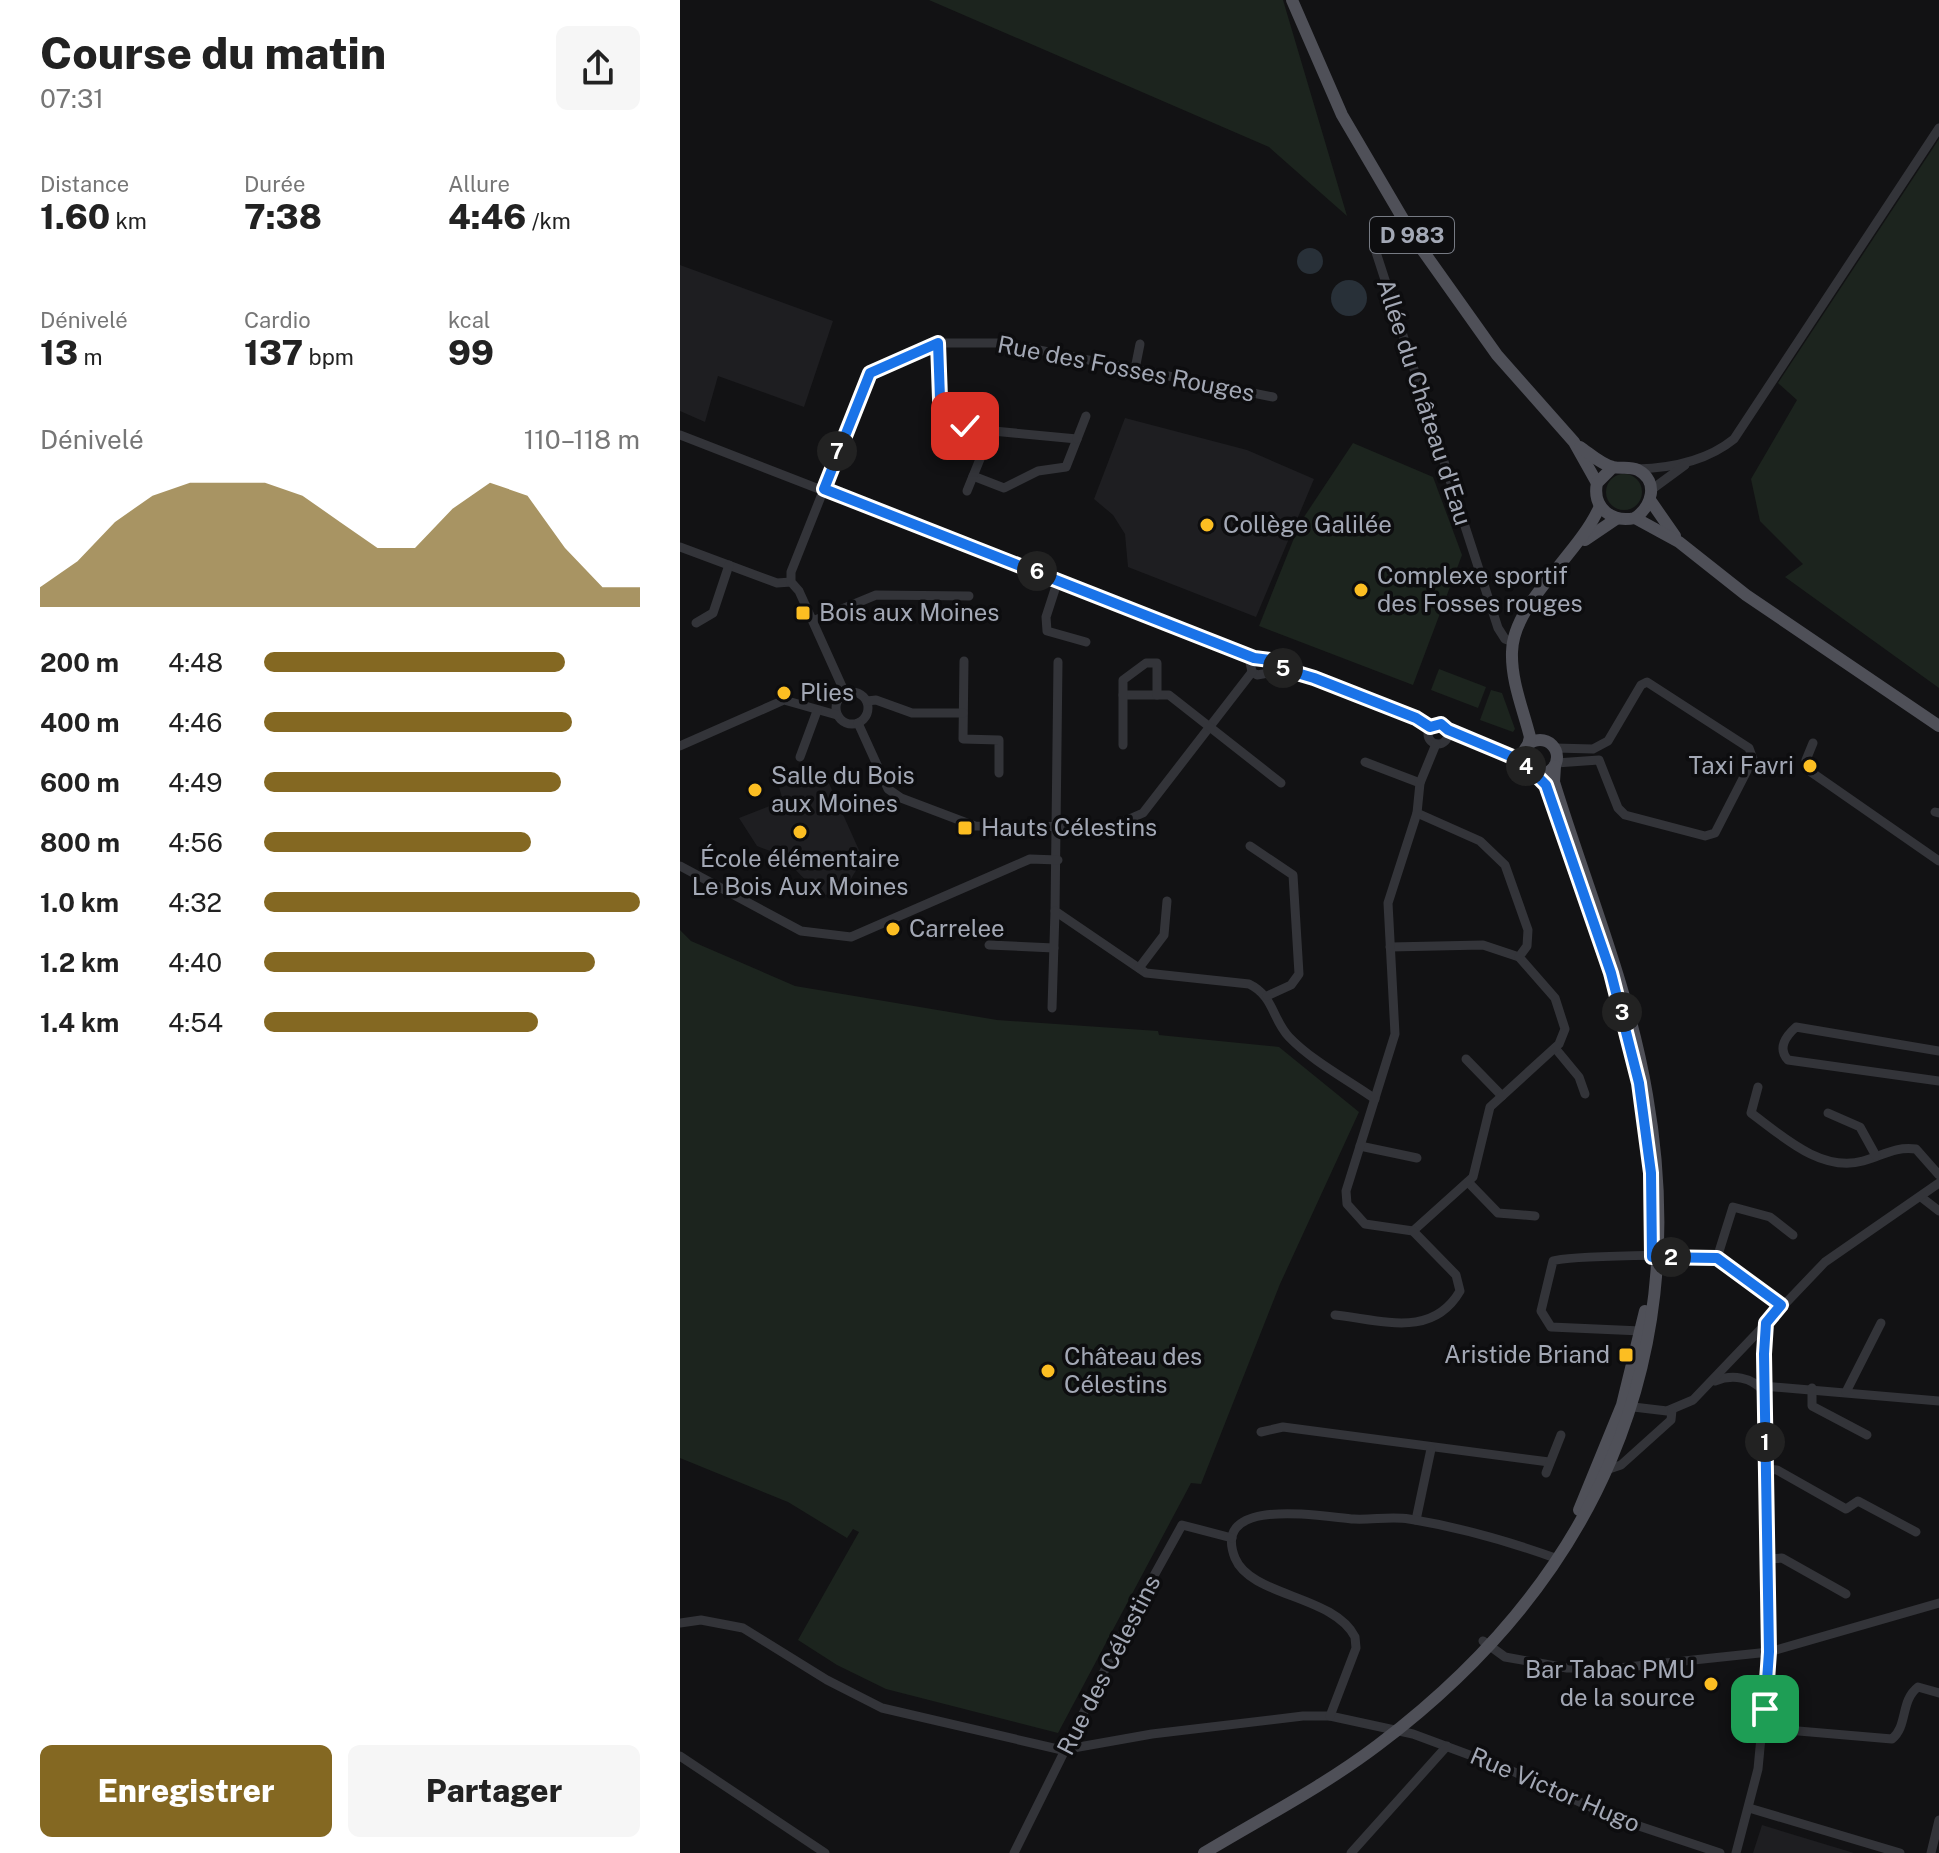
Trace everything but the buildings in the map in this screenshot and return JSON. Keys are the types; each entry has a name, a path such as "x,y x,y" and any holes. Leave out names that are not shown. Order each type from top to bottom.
{"main road":[{"name":"D 983","path":"1292,0 1342,115 1416,241 1497,355 1574,442 1597,483"},
{"name":"D 983","path":"1574,442 1613,467"},
{"path":"1204,1853 1333,1776 1393,1730 1485,1643 1555,1558 1615,1467 1655,1257 1649,1147 1628,1033 1559,820 1544,781 1530,768 1527,748 1530,737 1513,669 1513,642 1525,610 1580,544 1600,506 1597,483 1613,467 1637,469 1649,481 1651,495 1679,542"},
{"path":"1635,518 1651,495"},
{"path":"1600,506 1616,519"},
{"path":"1580,544 1616,519 1635,518 1679,542 1746,595 1939,726"},
{"path":"1513,669 1537,731 1550,745 1555,764 1554,781 1622,991 1644,1079 1656,1163 1655,1257 1646,1356 1627,1406 1555,1558"},
{"path":"1527,748 1550,745"},
{"path":"1530,768 1546,773 1555,764"},
{"path":"1195,1853 1393,1730"}],"street":[{"path":"1637,469 1691,461 1710,455 1734,439 1939,128"},
{"name":"Allée du Château d'Eau","path":"1374,246 1498,628 1505,639 1513,642"},
{"path":"938,343 940,443"},
{"name":"Rue des Fosses Rouges","path":"791,582 791,572 870,373 938,343 1004,343 1273,397"},
{"path":"1135,369 1140,344"},
{"path":"973,476 1004,488 1038,471 1066,467 1086,416"},
{"path":"941,426 1077,439"},
{"path":"967,491 991,432"},
{"path":"680,433 1254,658 1270,660 1277,667 1327,683 1416,718 1430,727"},
{"path":"1651,495 1691,461"},
{"path":"680,547 777,583 791,582 813,621 845,693"},
{"path":"696,623 713,613 729,565"},
{"path":"1058,580 1046,617 1047,631 1086,642"},
{"path":"813,621 876,595 969,596"},
{"path":"1252,672 1250,662 1254,658"},
{"path":"964,661 963,739 999,740 999,773"},
{"path":"1052,1008 1058,860 1058,662"},
{"path":"1123,745 1123,680 1146,663 1157,663 1157,695"},
{"path":"1252,672 1271,674 1277,667"},
{"path":"858,723 893,794 975,826 1111,827 1143,813 1252,672"},
{"path":"1550,745 1600,747 1608,741 1641,685 1647,682 1749,748 1753,759 1715,833 1705,836 1625,815 1618,808 1599,760 1555,764"},
{"path":"837,715 836,705 845,693 855,692 867,701 876,700 912,713 963,713"},
{"path":"1123,695 1169,695 1281,783"},
{"path":"680,746 784,700 837,715 844,722 858,723 866,716 867,701"},
{"path":"800,757 817,711"},
{"path":"1430,727 1438,723 1448,730 1505,752 1530,768"},
{"path":"1430,727 1428,737 1436,744"},
{"path":"1335,1315 1414,1323 1432,1321 1460,1291 1456,1275 1413,1231 1365,1224 1347,1204 1346,1191 1395,1034 1388,903 1417,813 1420,783 1436,744 1447,739 1448,730"},
{"path":"1813,743 1806,760 1811,772 1939,861"},
{"path":"1505,752 1527,748"},
{"path":"1365,762 1420,783"},
{"path":"1417,813 1480,841 1505,865 1528,930 1527,946 1519,957"},
{"path":"1250,846 1293,875 1299,974 1291,985 1267,996"},
{"path":"680,866 801,931 851,937 1030,859 1058,860"},
{"path":"1139,968 1164,935 1167,901"},
{"path":"1055,911 1146,973 1249,984 1267,996 1288,1036 1375,1099"},
{"path":"989,945 1054,948"},
{"path":"1390,947 1483,945 1519,957 1555,998 1565,1029 1555,1048 1490,1107 1473,1177 1413,1231"},
{"path":"1939,1051 1796,1027 1787,1035 1783,1046 1788,1060 1939,1081"},
{"path":"1555,1048 1579,1077 1585,1094"},
{"path":"1466,1059 1502,1096"},
{"path":"1758,1087 1751,1113 1801,1150 1833,1161 1850,1163 1901,1147 1916,1149 1939,1175"},
{"path":"1828,1113 1860,1127 1876,1156"},
{"path":"1360,1146 1417,1158"},
{"path":"1468,1182 1498,1213 1535,1216"},
{"path":"1627,1406 1672,1410 1693,1400 1781,1305 1833,1255 1939,1183"},
{"path":"1921,1197 1939,1211"},
{"path":"1717,1258 1733,1207 1770,1217 1793,1235"},
{"path":"1641,1331 1551,1327 1541,1311 1553,1261 1563,1257 1717,1258 1781,1305"},
{"path":"1736,1853 1749,1808 1763,1728 1769,1652 1763,1389 1768,1321"},
{"path":"1846,1392 1881,1323"},
{"path":"1740,1352 1757,1345 1764,1354"},
{"path":"1740,1352 1736,1366 1748,1380 1763,1389 1812,1388 1939,1401"},
{"path":"1712,1382 1728,1377 1757,1380 1764,1372"},
{"path":"1812,1388 1812,1406 1867,1435"},
{"path":"1615,1467 1671,1420 1672,1410"},
{"path":"1261,1432 1283,1427 1431,1449 1549,1462"},
{"path":"1546,1473 1561,1435"},
{"path":"1416,1520 1431,1449"},
{"path":"1766,1469 1777,1470 1846,1509 1858,1501 1916,1532"},
{"path":"1330,1716 1356,1648 1351,1628 1308,1601 1248,1575 1237,1562 1232,1538 1243,1522 1266,1513 1416,1520 1555,1558"},
{"name":"Rue des Célestins","path":"1014,1853 1130,1619 1182,1525 1232,1538"},
{"path":"1768,1559 1782,1558 1846,1594"},
{"path":"1485,1643 1505,1657 1595,1670 1769,1652 1939,1603"},
{"path":"680,1623 701,1620 743,1628 827,1680 882,1708 939,1724 1066,1749"},
{"path":"1763,1728 1892,1739 1899,1733 1908,1695 1918,1687 1939,1693"},
{"name":"Rue Victor Hugo","path":"1066,1749 1152,1734 1330,1716 1447,1746 1612,1817 1720,1853"},
{"path":"1351,1853 1447,1746"},
{"path":"680,1756 825,1853"},
{"path":"1749,1808 1900,1853"},
{"path":"1931,1853 1939,1820"}],"shaded area":[{"path":"929,0 1283,0 1347,216 1269,147"},
{"path":"1939,139 1939,688 1785,577 1803,564 1760,521 1751,479 1797,400 1778,383"},
{"path":"1310,248 1319,252 1323,261 1319,270 1310,274 1301,270 1297,261 1301,252"},
{"path":"680,265 833,321 804,407 718,376 705,422 680,411"},
{"path":"1349,280 1362,285 1367,298 1362,311 1349,316 1336,311 1331,298 1336,285"},
{"name":"Collège Galilée","path":"1125,418 1247,450 1314,479 1256,617 1128,567 1125,534 1113,515 1094,499"},
{"name":"Complexe sportif des Fosses rouges","path":"1353,443 1433,477 1462,555 1413,685 1259,626 1300,523"},
{"path":"1624,474 1636,480 1642,492 1636,504 1624,510 1612,504 1606,492 1612,480"},
{"path":"1439,669 1486,687 1478,708 1431,690"},
{"path":"1491,690 1502,693 1515,729 1513,732 1480,720"},
{"name":"École élémentaire Le Bois Aux Moines","path":"823,770 863,859 849,882 822,897 781,855 757,846 739,818 783,801 779,787"},
{"name":"Château des Célestins","path":"680,930 691,941 795,986 997,1020 1158,1031 1159,1035 1279,1047 1359,1112 1280,1284 1201,1484 1191,1483 1058,1733 886,1689 837,1665 798,1640 859,1532 853,1529 847,1538 788,1502 680,1458"},
{"path":"1762,1825 1844,1850 1854,1853 1753,1853"}],"place":[{"name":"Collège Galilée","path":"1207,525"},
{"name":"Complexe sportif des Fosses rouges","path":"1361,590"},
{"name":"Bois aux Moines","path":"803,613"},
{"name":"Plies","path":"784,693"},
{"name":"Taxi Favri","path":"1810,766"},
{"name":"Salle du Bois aux Moines","path":"755,790"},
{"name":"Hauts Célestins","path":"965,828"},
{"name":"École élémentaire Le Bois Aux Moines","path":"800,832"},
{"name":"Carrelee","path":"893,929"},
{"name":"Aristide Briand","path":"1626,1355"},
{"name":"Château des Célestins","path":"1048,1371"},
{"name":"Bar Tabac PMU de la source","path":"1711,1684"}],"route":[{"path":"965,426 941,426 938,343 870,373 824,489 1241,650 1254,658 1270,660 1277,667 1293,670 1416,718 1430,727 1444,725 1461,736 1522,761 1543,779 1611,973 1633,1054 1649,1147 1652,1257 1717,1258 1781,1305 1765,1328 1766,1469 1763,1479 1769,1652 1765,1709"}]}
